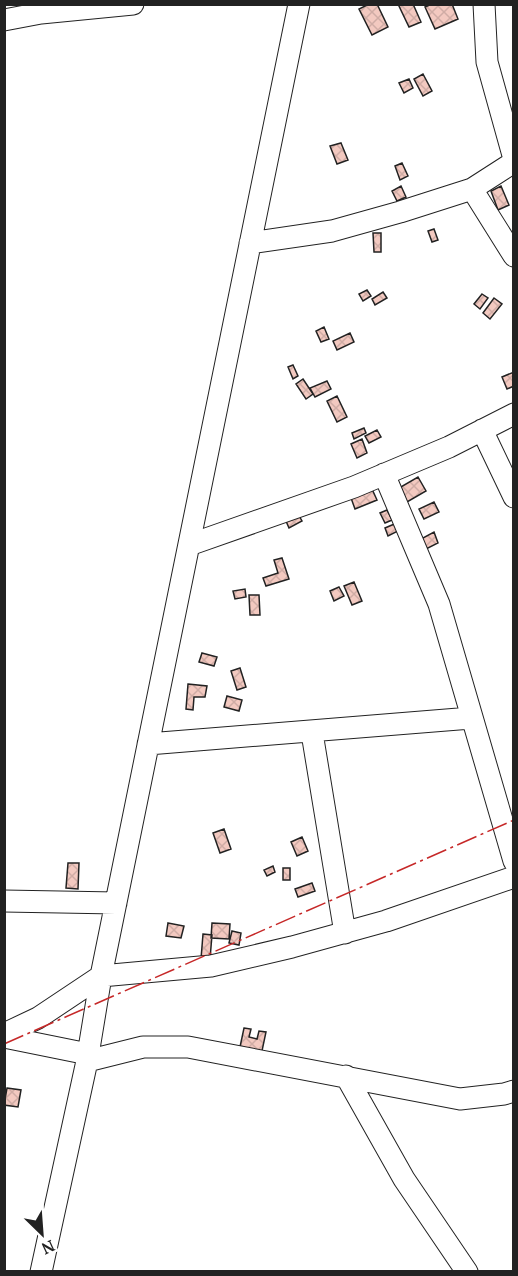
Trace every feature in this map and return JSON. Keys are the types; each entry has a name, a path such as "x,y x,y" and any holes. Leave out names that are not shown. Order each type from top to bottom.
{"street":[{"path":"4,20 41,13 133,4"},
{"path":"41,1272 87,1057 101,976 299,4"},
{"path":"250,243 332,231 472,189 513,160 488,62 484,4"},
{"path":"472,189 513,256"},
{"path":"189,545 354,487 449,447 513,414"},
{"path":"482,430 513,497"},
{"path":"384,474 439,604 513,861"},
{"path":"148,744 312,733 471,718"},
{"path":"312,733 345,933"},
{"path":"4,1036 38,1018 101,976 211,966 386,921 513,877"},
{"path":"4,900 116,903"},
{"path":"4,1036 87,1057 143,1047 188,1047 460,1098 504,1094 513,1090"},
{"path":"346,1076 404,1179 467,1272"}],"building":[{"path":"369,4 377,4 388,27 372,35 359,9"},
{"path":"398,4 413,4 421,22 409,27"},
{"path":"432,4 452,4 458,19 435,29 425,7"},
{"path":"423,74 432,91 423,96 414,79"},
{"path":"409,79 413,88 404,93 399,83"},
{"path":"341,143 348,160 337,164 330,146"},
{"path":"402,163 408,176 400,180 395,166"},
{"path":"401,186 406,197 397,201 392,191"},
{"path":"501,186 509,205 498,210 491,191"},
{"path":"434,229 438,240 432,242 428,231"},
{"path":"373,233 381,233 381,252 374,252"},
{"path":"367,290 371,296 363,301 359,294"},
{"path":"383,292 387,298 375,305 372,299"},
{"path":"482,294 488,298 480,309 474,304"},
{"path":"494,298 502,304 490,319 483,313"},
{"path":"324,327 329,339 321,342 316,331"},
{"path":"350,333 354,342 337,350 333,341"},
{"path":"293,365 298,376 293,379 288,367"},
{"path":"514,372 514,386 507,389 502,377"},
{"path":"303,379 313,394 306,399 296,384"},
{"path":"327,381 331,389 315,397 310,388"},
{"path":"337,396 347,417 337,422 327,401"},
{"path":"364,428 366,433 354,439 352,433"},
{"path":"377,430 381,437 369,443 365,436"},
{"path":"362,439 367,453 357,458 351,444"},
{"path":"418,477 426,491 407,502 399,488"},
{"path":"372,489 377,500 355,509 351,498"},
{"path":"434,502 439,512 424,519 419,509"},
{"path":"387,510 392,520 385,523 380,513"},
{"path":"298,514 302,521 289,528 286,521"},
{"path":"399,522 402,529 388,536 385,528"},
{"path":"434,532 438,543 426,549 421,539"},
{"path":"282,558 289,579 266,586 263,578 278,573 274,560"},
{"path":"354,582 362,601 352,605 344,586"},
{"path":"339,587 344,596 334,601 330,591"},
{"path":"245,589 246,597 235,599 233,591"},
{"path":"249,595 259,595 260,615 250,615"},
{"path":"202,653 217,657 214,666 199,662"},
{"path":"240,668 246,687 237,690 231,671"},
{"path":"188,684 207,686 205,697 194,697 193,710 186,709"},
{"path":"227,696 242,700 239,711 224,707"},
{"path":"224,829 231,849 220,853 213,833"},
{"path":"302,837 308,851 297,856 291,842"},
{"path":"68,863 79,863 78,889 66,888"},
{"path":"273,866 275,872 267,876 264,870"},
{"path":"283,868 290,868 290,880 283,880"},
{"path":"312,883 315,891 298,897 295,889"},
{"path":"168,923 184,926 181,938 166,936"},
{"path":"212,923 230,924 229,939 211,938"},
{"path":"232,931 241,933 239,945 229,943"},
{"path":"203,934 212,935 210,959 201,959"},
{"path":"244,1028 251,1029 249,1037 257,1039 259,1031 266,1032 262,1051 240,1047"},
{"path":"7,1088 21,1090 18,1107 4,1105"}],"power":[{"path":"4,1044 514,820"}]}
